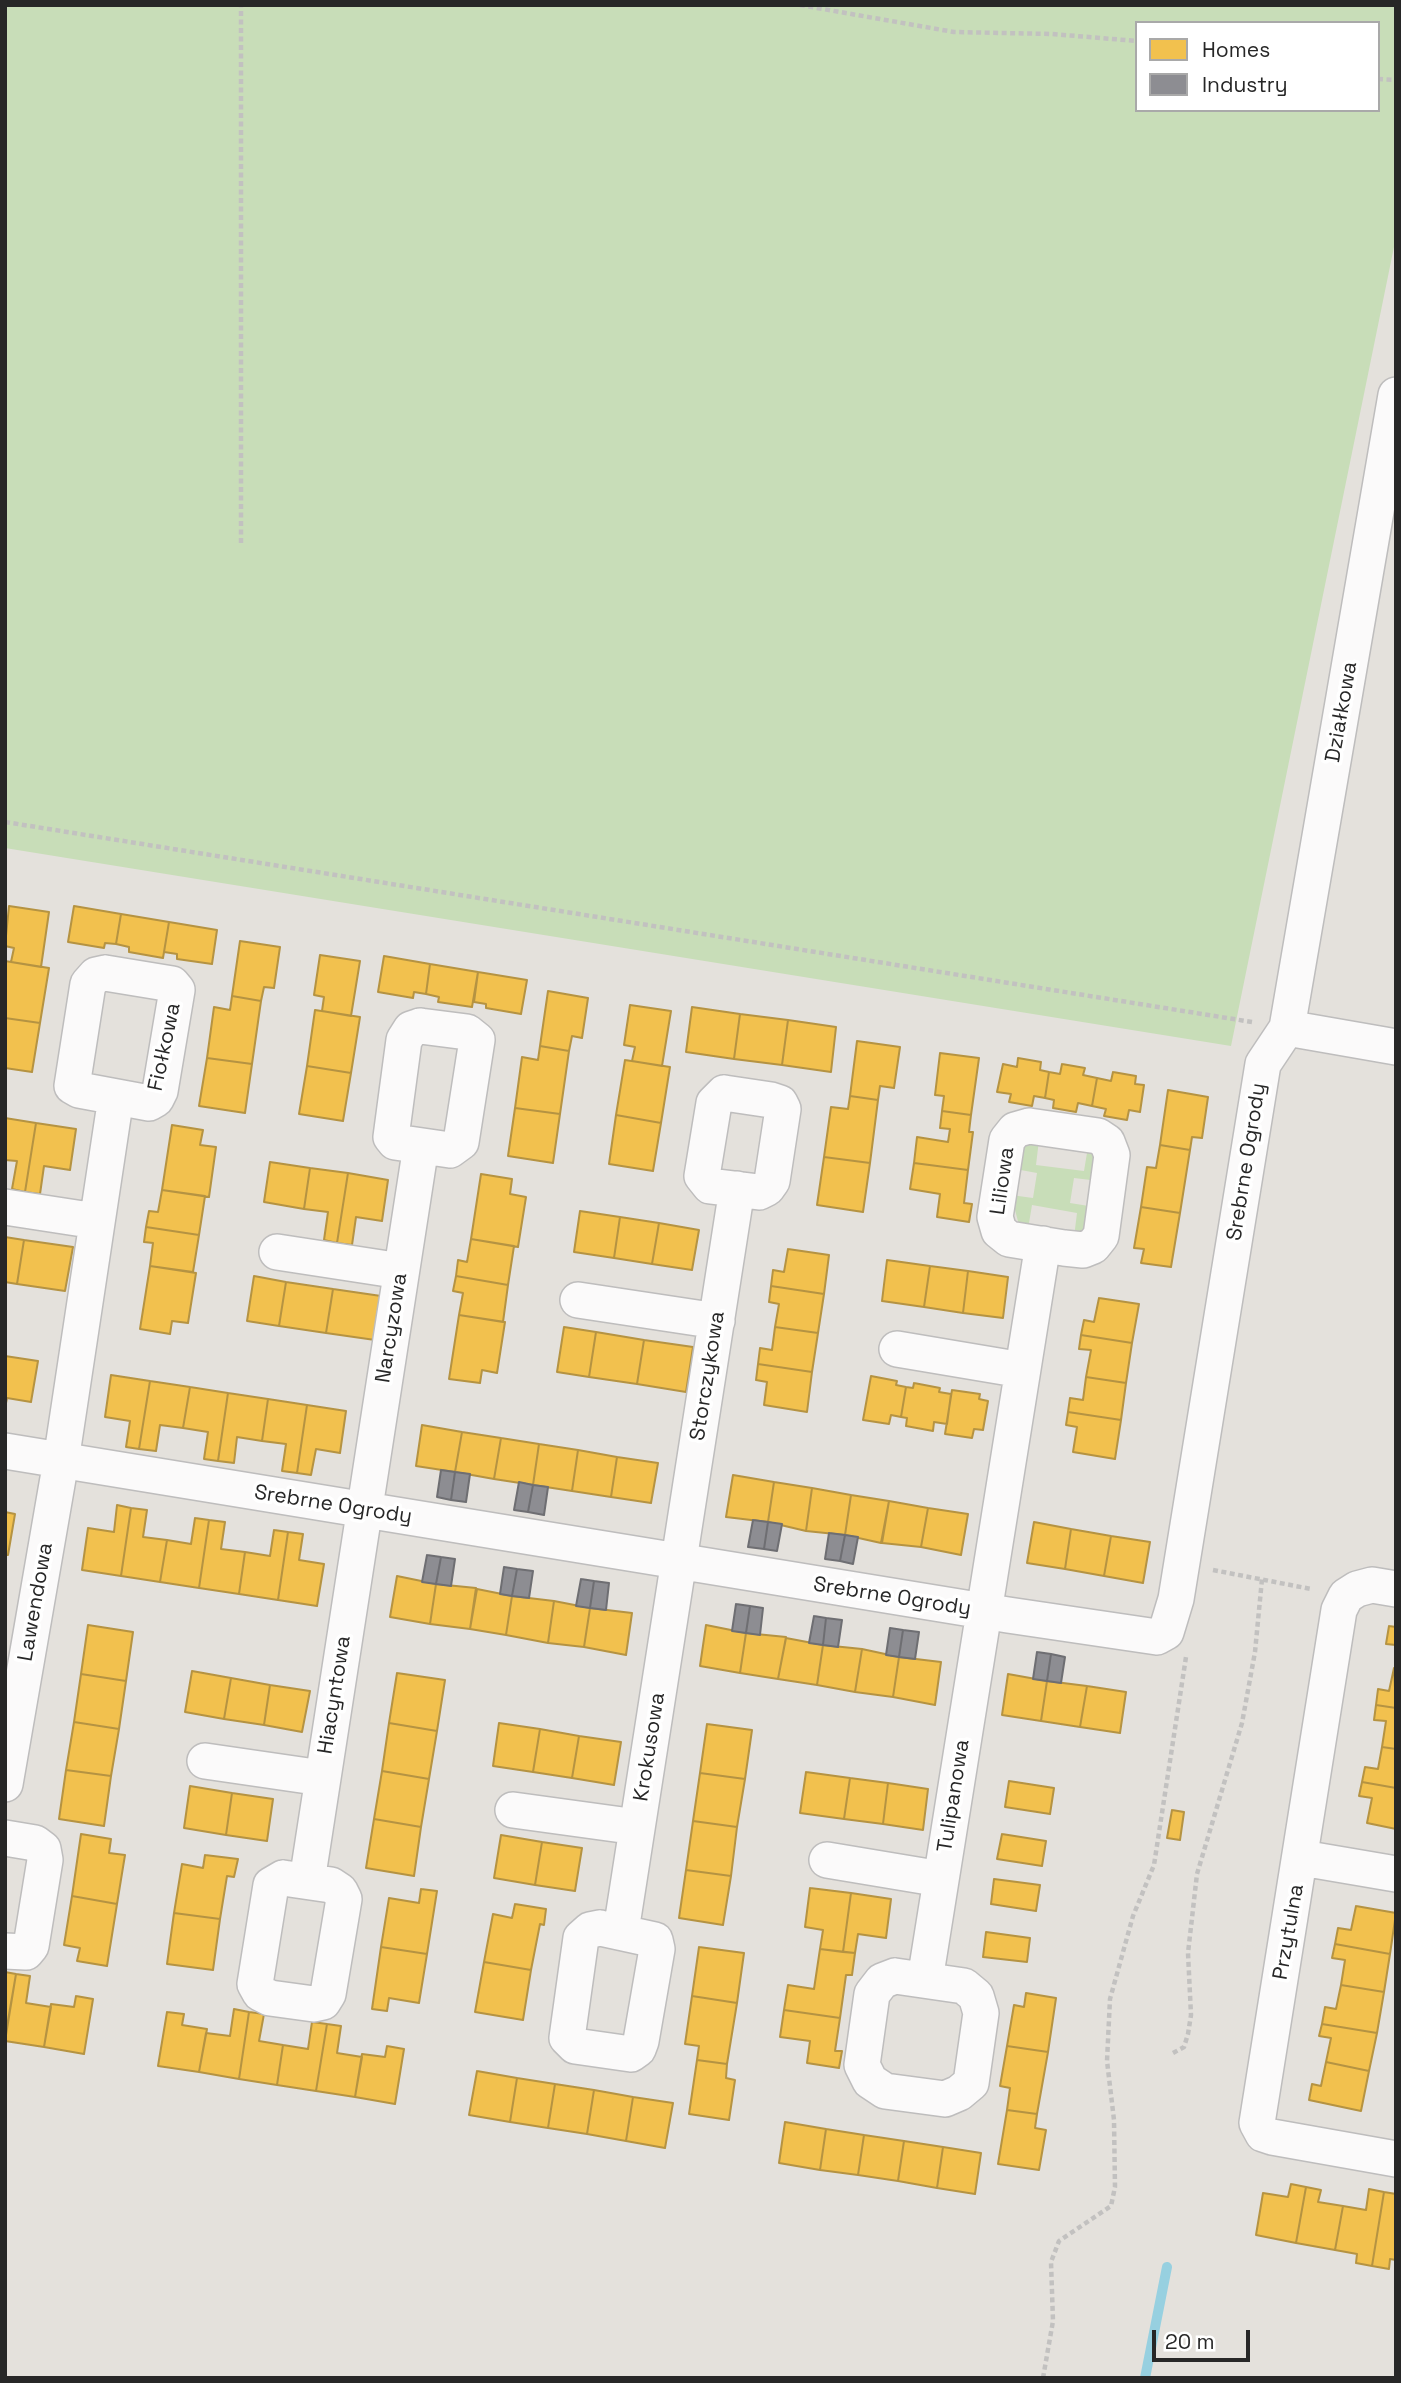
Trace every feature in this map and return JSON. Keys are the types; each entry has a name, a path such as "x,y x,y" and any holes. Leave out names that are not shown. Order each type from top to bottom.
{"street":[{"name":"Działkowa","path":"1287,1027 1396,396"},
{"path":"1287,1027 1396,1047"},
{"name":"Srebrne Ogrody","path":"5,1451 679,1563 1157,1637 1166,1632 1181,1564 1263,1064 1287,1027"},
{"name":"Fiołkowa","path":"61,1461 116,1097"},
{"name":"Narcyzowa","path":"363,1509 421,1146"},
{"name":"Storczykowa","path":"679,1563 737,1189"},
{"path":"5,1207 96,1221"},
{"path":"983,1611 1043,1244"},
{"path":"277,1252 401,1271"},
{"path":"578,1300 717,1321"},
{"path":"897,1349 1022,1370"},
{"name":"Lawendowa","path":"5,1784 9,1732 61,1461"},
{"name":"Hiacyntowa","path":"307,1881 363,1509"},
{"name":"Krokusowa","path":"621,1931 679,1563"},
{"path":"1346,1596 1372,1585 1396,1590"},
{"name":"Przytulna","path":"1346,1596 1339,1610 1302,1858 1257,2123 1263,2134 1272,2137 1396,2158"},
{"name":"Tulipanowa","path":"925,1980 983,1611"},
{"path":"205,1761 322,1778"},
{"path":"513,1810 638,1828"},
{"path":"5,1838 35,1843 43,1849 45,1860 31,1946 26,1952 5,1951"},
{"path":"1302,1858 1396,1874"},
{"path":"827,1860 941,1879"}],"path":[{"path":"241,5 241,543"},
{"path":"800,5 954,32 1052,34 1135,41"},
{"path":"5,822 1287,1027"},
{"path":"1181,1564 1346,1596"},
{"path":"1173,2053 1184,2047 1188,2034 1191,2015 1188,1953 1196,1874 1236,1751 1255,1652 1262,1579"},
{"path":"1043,2378 1053,2321 1051,2262 1059,2241 1111,2206 1115,2187 1114,2120 1107,2061 1110,1999 1133,1916 1154,1865 1188,1662 1184,1650 1166,1632"}],"green space":[{"path":"5,5 1396,5 1396,237 1231,1046 5,848"},
{"path":"1039,1140 1036,1165 1084,1171 1088,1147 1096,1151 1099,1181 1074,1178 1070,1203 1095,1207 1086,1231 1074,1237 1077,1213 1032,1205 1028,1229 1019,1225 1011,1195 1033,1198 1037,1173 1015,1169 1019,1152 1028,1143"}],"building: Homes":[{"path":"9,906 49,912 41,967 11,962 14,948 5,946"},
{"path":"74,906 121,914 116,944 105,943 104,948 68,942"},
{"path":"121,914 169,922 163,958 129,952 129,947 116,944"},
{"path":"169,922 217,930 212,964 177,959 177,954 164,952"},
{"path":"240,941 280,947 274,988 264,987 261,1001 232,996"},
{"path":"320,955 360,961 351,1016 322,1011 324,997 314,995"},
{"path":"384,956 430,964 426,994 414,992 413,998 378,992"},
{"path":"5,961 49,968 40,1023 5,1018"},
{"path":"430,964 478,972 472,1007 438,1002 439,997 426,994"},
{"path":"478,972 527,980 521,1014 486,1008 486,1004 474,1002"},
{"path":"548,991 588,998 582,1038 572,1036 569,1051 540,1046"},
{"path":"232,996 261,1001 252,1064 207,1058 214,1007 230,1010"},
{"path":"630,1005 671,1011 662,1066 632,1061 635,1047 624,1045"},
{"path":"692,1007 740,1014 734,1059 686,1052"},
{"path":"315,1010 360,1017 351,1073 307,1066"},
{"path":"740,1014 788,1020 782,1065 734,1059"},
{"path":"5,1018 40,1023 32,1072 5,1068"},
{"path":"788,1020 836,1027 831,1072 782,1065"},
{"path":"857,1041 900,1047 894,1088 880,1086 878,1100 850,1096"},
{"path":"540,1046 569,1051 560,1114 515,1108 522,1057 538,1060"},
{"path":"940,1053 979,1058 971,1115 942,1111 944,1096 935,1095"},
{"path":"207,1058 252,1064 245,1113 199,1106"},
{"path":"1018,1058 1041,1062 1040,1070 1049,1072 1045,1098 1034,1096 1032,1106 1009,1102 1011,1094 997,1092 1003,1064 1017,1067"},
{"path":"625,1060 670,1067 661,1123 616,1115"},
{"path":"1062,1064 1085,1068 1083,1075 1097,1078 1092,1106 1078,1103 1076,1112 1053,1108 1054,1100 1045,1098 1049,1072 1060,1074"},
{"path":"307,1066 351,1073 343,1121 299,1114"},
{"path":"1113,1072 1136,1076 1135,1084 1144,1085 1140,1112 1129,1110 1127,1120 1104,1116 1106,1109 1092,1106 1097,1078 1111,1081"},
{"path":"1168,1090 1208,1097 1202,1138 1192,1137 1190,1150 1160,1145"},
{"path":"850,1096 878,1100 870,1163 824,1157 831,1107 848,1109"},
{"path":"515,1108 560,1114 553,1163 508,1156"},
{"path":"942,1111 971,1115 969,1132 973,1132 968,1170 914,1163 917,1137 948,1142 950,1129 940,1128"},
{"path":"616,1115 661,1123 653,1171 609,1164"},
{"path":"5,1118 36,1123 25,1192 12,1189 17,1161 5,1160"},
{"path":"36,1123 76,1129 70,1170 44,1166 40,1194 25,1192"},
{"path":"172,1125 203,1130 200,1145 216,1147 209,1197 162,1190"},
{"path":"1160,1145 1190,1150 1180,1213 1141,1207 1147,1167 1156,1168"},
{"path":"824,1157 870,1163 863,1212 817,1205"},
{"path":"270,1162 310,1168 304,1209 264,1202"},
{"path":"914,1163 968,1170 964,1203 972,1204 969,1222 937,1217 940,1194 910,1189"},
{"path":"310,1168 348,1173 337,1243 324,1240 328,1212 304,1209"},
{"path":"348,1173 388,1180 382,1221 356,1217 352,1245 337,1243"},
{"path":"481,1174 512,1179 510,1194 526,1197 518,1247 471,1239"},
{"path":"162,1190 205,1196 199,1235 146,1227 149,1211 158,1212"},
{"path":"1141,1207 1180,1213 1171,1267 1141,1263 1144,1249 1134,1248"},
{"path":"580,1211 620,1217 614,1258 574,1252"},
{"path":"620,1217 659,1223 652,1264 614,1258"},
{"path":"659,1223 699,1230 692,1270 652,1264"},
{"path":"146,1227 199,1235 193,1272 150,1266 153,1243 144,1242"},
{"path":"5,1237 24,1240 17,1284 5,1282"},
{"path":"471,1239 514,1246 508,1285 456,1276 458,1260 467,1262"},
{"path":"24,1240 73,1247 65,1291 17,1284"},
{"path":"788,1249 829,1255 824,1294 771,1286 773,1270 784,1272"},
{"path":"887,1260 930,1266 924,1307 882,1301"},
{"path":"150,1266 196,1273 188,1323 172,1321 170,1334 140,1329"},
{"path":"930,1266 968,1271 963,1313 924,1307"},
{"path":"968,1271 1008,1277 1003,1318 963,1313"},
{"path":"254,1276 286,1282 279,1326 247,1321"},
{"path":"456,1276 508,1285 503,1322 459,1315 463,1293 453,1291"},
{"path":"286,1282 333,1289 326,1333 279,1326"},
{"path":"771,1286 824,1294 818,1333 775,1327 779,1304 769,1302"},
{"path":"333,1289 381,1296 375,1340 326,1333"},
{"path":"1099,1298 1139,1304 1132,1343 1081,1335 1084,1320 1094,1322"},
{"path":"459,1315 505,1322 497,1373 482,1370 480,1383 449,1379"},
{"path":"564,1327 596,1332 589,1377 557,1372"},
{"path":"775,1327 818,1333 812,1372 758,1364 760,1348 772,1350"},
{"path":"596,1332 644,1340 637,1384 589,1377"},
{"path":"1081,1335 1132,1343 1126,1383 1086,1377 1091,1350 1079,1349"},
{"path":"644,1340 693,1347 686,1392 637,1384"},
{"path":"5,1356 38,1361 31,1402 7,1398 5,1408"},
{"path":"758,1364 812,1372 807,1412 764,1405 767,1382 756,1380"},
{"path":"111,1375 150,1381 139,1449 126,1447 130,1421 105,1417"},
{"path":"871,1376 897,1381 896,1385 906,1387 901,1417 891,1415 889,1424 863,1420"},
{"path":"1086,1377 1126,1383 1121,1420 1068,1412 1070,1398 1083,1400"},
{"path":"150,1381 190,1387 183,1428 160,1425 156,1451 139,1449"},
{"path":"914,1383 940,1388 939,1392 951,1394 947,1424 934,1422 933,1431 906,1426 907,1418 901,1417 906,1387 913,1388"},
{"path":"190,1387 228,1393 218,1461 204,1459 208,1432 183,1428"},
{"path":"952,1390 980,1394 979,1399 988,1401 983,1430 974,1429 972,1438 945,1434"},
{"path":"228,1393 268,1399 262,1441 237,1437 234,1463 218,1461"},
{"path":"268,1399 307,1405 297,1473 282,1471 286,1444 262,1441"},
{"path":"307,1405 346,1411 340,1453 316,1449 311,1475 297,1473"},
{"path":"1068,1412 1121,1420 1115,1459 1073,1452 1077,1427 1066,1425"},
{"path":"422,1425 462,1432 455,1472 416,1466"},
{"path":"462,1432 501,1438 494,1479 455,1472"},
{"path":"501,1438 539,1444 533,1485 494,1479"},
{"path":"539,1444 578,1450 572,1491 533,1485"},
{"path":"578,1450 617,1457 611,1497 572,1491"},
{"path":"617,1457 658,1463 651,1503 611,1497"},
{"path":"733,1475 774,1482 768,1522 726,1517"},
{"path":"774,1482 812,1488 806,1531 768,1522"},
{"path":"812,1488 851,1495 845,1535 806,1531"},
{"path":"851,1495 889,1501 881,1543 845,1535"},
{"path":"889,1501 928,1508 921,1547 882,1543"},
{"path":"117,1505 131,1508 121,1576 82,1570 88,1528 114,1532"},
{"path":"131,1508 147,1510 143,1537 167,1540 160,1582 121,1576"},
{"path":"928,1508 968,1514 961,1555 921,1547"},
{"path":"5,1512 15,1514 8,1555 5,1555"},
{"path":"195,1518 209,1520 199,1588 160,1582 167,1540 191,1544"},
{"path":"209,1520 225,1522 221,1549 245,1552 239,1594 199,1588"},
{"path":"1034,1522 1071,1529 1065,1569 1027,1563"},
{"path":"1071,1529 1111,1536 1104,1576 1065,1569"},
{"path":"274,1530 288,1532 278,1600 239,1594 245,1552 270,1556"},
{"path":"288,1532 303,1534 299,1560 324,1564 317,1606 278,1600"},
{"path":"1111,1536 1150,1542 1143,1583 1104,1576"},
{"path":"397,1576 436,1584 430,1624 390,1617"},
{"path":"436,1584 476,1588 470,1629 430,1624"},
{"path":"477,1589 512,1596 506,1635 470,1629"},
{"path":"512,1596 554,1601 548,1643 506,1635"},
{"path":"554,1601 590,1608 584,1647 548,1643"},
{"path":"590,1608 632,1613 626,1655 584,1647"},
{"path":"88,1625 133,1632 126,1681 81,1674"},
{"path":"706,1625 746,1633 740,1673 700,1666"},
{"path":"1389,1626 1396,1627 1396,1645 1386,1644"},
{"path":"746,1633 786,1637 778,1679 740,1673"},
{"path":"786,1638 823,1645 817,1685 778,1679"},
{"path":"823,1645 862,1649 855,1692 817,1685"},
{"path":"862,1649 899,1657 893,1697 855,1692"},
{"path":"899,1657 941,1662 935,1705 893,1697"},
{"path":"1394,1668 1396,1708 1376,1705 1378,1689 1389,1691"},
{"path":"192,1671 231,1678 224,1719 185,1712"},
{"path":"397,1673 445,1680 437,1731 389,1723"},
{"path":"81,1674 126,1681 119,1729 74,1722"},
{"path":"1008,1674 1047,1681 1041,1721 1002,1715"},
{"path":"231,1678 270,1685 264,1725 224,1719"},
{"path":"1047,1681 1087,1686 1080,1727 1041,1721"},
{"path":"270,1685 310,1691 302,1732 264,1725"},
{"path":"1087,1686 1126,1692 1120,1733 1080,1727"},
{"path":"1376,1705 1396,1708 1396,1749 1382,1747 1386,1721 1374,1720"},
{"path":"74,1722 119,1729 111,1776 66,1770"},
{"path":"389,1723 437,1731 429,1779 382,1771"},
{"path":"499,1723 540,1729 533,1772 493,1766"},
{"path":"707,1724 752,1730 745,1779 700,1773"},
{"path":"540,1729 579,1736 572,1778 533,1772"},
{"path":"579,1736 621,1742 614,1785 572,1778"},
{"path":"1382,1747 1396,1749 1396,1788 1362,1782 1365,1767 1378,1769"},
{"path":"66,1770 111,1776 104,1826 59,1819"},
{"path":"382,1771 429,1779 421,1827 374,1819"},
{"path":"806,1772 850,1778 844,1819 800,1813"},
{"path":"700,1773 745,1779 737,1827 693,1821"},
{"path":"850,1778 888,1783 883,1824 844,1819"},
{"path":"1009,1781 1054,1788 1050,1814 1005,1807"},
{"path":"1362,1782 1396,1788 1396,1829 1367,1823 1372,1798 1359,1796"},
{"path":"888,1783 928,1789 923,1830 883,1824"},
{"path":"190,1786 232,1793 226,1835 184,1828"},
{"path":"232,1793 273,1799 267,1841 226,1835"},
{"path":"1172,1810 1184,1812 1180,1840 1167,1838"},
{"path":"374,1819 421,1827 414,1876 366,1868"},
{"path":"693,1821 737,1827 731,1876 686,1870"},
{"path":"81,1834 111,1839 109,1853 125,1855 117,1904 72,1896"},
{"path":"1002,1834 1046,1841 1042,1866 997,1859"},
{"path":"501,1835 542,1842 535,1885 494,1878"},
{"path":"542,1842 582,1848 575,1891 535,1885"},
{"path":"205,1855 238,1859 234,1877 227,1876 220,1919 174,1913 182,1864 203,1868"},
{"path":"686,1870 731,1876 723,1925 679,1918"},
{"path":"994,1879 1040,1885 1036,1911 991,1904"},
{"path":"810,1888 851,1893 843,1952 820,1949 823,1930 805,1927"},
{"path":"421,1889 437,1891 427,1954 381,1947 389,1898 419,1903"},
{"path":"851,1893 891,1899 886,1938 858,1934 855,1953 843,1952"},
{"path":"72,1896 117,1904 107,1966 77,1961 80,1948 64,1945"},
{"path":"515,1904 546,1909 544,1925 540,1924 531,1970 484,1962 493,1914 512,1918"},
{"path":"1356,1906 1396,1913 1390,1954 1335,1944 1338,1928 1351,1930"},
{"path":"174,1913 220,1919 213,1970 167,1964"},
{"path":"986,1932 1030,1938 1027,1962 983,1957"},
{"path":"1335,1944 1390,1954 1384,1992 1341,1985 1345,1960 1332,1958"},
{"path":"381,1947 427,1954 419,2003 389,1998 387,2011 372,2009"},
{"path":"699,1947 744,1953 737,2003 692,1996"},
{"path":"820,1949 855,1953 852,1975 846,1975 840,2018 784,2010 788,1985 814,1989"},
{"path":"484,1962 531,1970 523,2020 475,2012"},
{"path":"5,1972 16,1974 5,2038"},
{"path":"16,1974 30,1976 26,2003 51,2007 44,2047 5,2041"},
{"path":"1341,1985 1384,1992 1377,2033 1322,2024 1325,2007 1336,2009"},
{"path":"1026,1993 1056,1998 1048,2052 1007,2046 1014,2005 1024,2007"},
{"path":"76,1996 93,1999 84,2054 44,2047 51,2004 74,2007"},
{"path":"692,1996 737,2003 727,2064 697,2060 699,2046 685,2044"},
{"path":"234,2009 249,2012 239,2079 199,2072 206,2033 230,2036"},
{"path":"784,2010 840,2018 835,2051 842,2051 839,2068 807,2063 810,2041 780,2037"},
{"path":"167,2012 184,2014 182,2025 207,2029 199,2072 158,2066"},
{"path":"249,2012 264,2014 259,2041 283,2045 277,2085 239,2079"},
{"path":"312,2022 327,2024 316,2091 277,2085 283,2045 308,2049"},
{"path":"327,2024 341,2026 337,2053 362,2057 355,2097 316,2091"},
{"path":"1322,2024 1377,2033 1369,2071 1326,2062 1331,2038 1319,2036"},
{"path":"387,2046 404,2049 395,2104 355,2097 362,2054 385,2057"},
{"path":"1007,2046 1048,2052 1037,2114 1007,2110 1010,2088 1000,2086"},
{"path":"697,2060 727,2064 726,2078 735,2080 729,2120 689,2114"},
{"path":"1326,2062 1369,2071 1361,2111 1309,2100 1312,2084 1321,2086"},
{"path":"477,2071 517,2078 510,2122 469,2115"},
{"path":"517,2078 555,2084 548,2128 510,2122"},
{"path":"555,2084 594,2090 587,2134 548,2128"},
{"path":"594,2090 633,2097 626,2141 587,2134"},
{"path":"633,2097 673,2103 665,2148 626,2141"},
{"path":"1007,2110 1037,2114 1035,2128 1046,2130 1039,2170 998,2164"},
{"path":"785,2122 826,2129 820,2170 779,2163"},
{"path":"826,2129 864,2135 858,2175 820,2170"},
{"path":"864,2135 904,2141 898,2181 858,2175"},
{"path":"904,2141 943,2147 937,2188 898,2181"},
{"path":"943,2147 981,2153 975,2194 937,2188"},
{"path":"1291,2184 1306,2187 1296,2243 1256,2235 1263,2193 1288,2197"},
{"path":"1306,2187 1321,2190 1318,2202 1343,2206 1335,2250 1296,2243"},
{"path":"1369,2189 1384,2192 1372,2266 1356,2263 1357,2254 1335,2250 1343,2206 1366,2210"},
{"path":"1384,2192 1396,2194 1396,2260 1390,2259 1389,2269 1372,2266"}],"building: Industry":[{"path":"441,1470 455,1472 451,1500 437,1497"},
{"path":"455,1472 470,1474 466,1502 451,1500"},
{"path":"519,1482 533,1485 528,1512 514,1510"},
{"path":"533,1485 548,1487 544,1515 528,1512"},
{"path":"753,1520 768,1522 764,1549 748,1547"},
{"path":"768,1522 782,1524 777,1551 764,1549"},
{"path":"829,1533 845,1535 840,1561 825,1559"},
{"path":"845,1535 858,1537 853,1564 840,1561"},
{"path":"427,1555 441,1557 436,1584 422,1582"},
{"path":"441,1557 455,1559 451,1586 436,1584"},
{"path":"504,1567 517,1569 512,1596 500,1594"},
{"path":"517,1569 533,1571 529,1598 512,1596"},
{"path":"581,1579 594,1581 590,1608 576,1606"},
{"path":"594,1581 609,1583 606,1610 590,1608"},
{"path":"736,1604 750,1606 746,1633 732,1631"},
{"path":"750,1606 763,1608 760,1635 746,1633"},
{"path":"814,1616 826,1618 823,1645 809,1643"},
{"path":"826,1618 842,1620 838,1647 823,1645"},
{"path":"890,1628 903,1630 899,1657 886,1655"},
{"path":"903,1630 919,1632 915,1659 899,1657"},
{"path":"1037,1652 1051,1654 1047,1681 1033,1679"},
{"path":"1051,1654 1065,1657 1061,1683 1047,1681"}],"waterway":[{"path":"1145,2378 1167,2267"}]}
